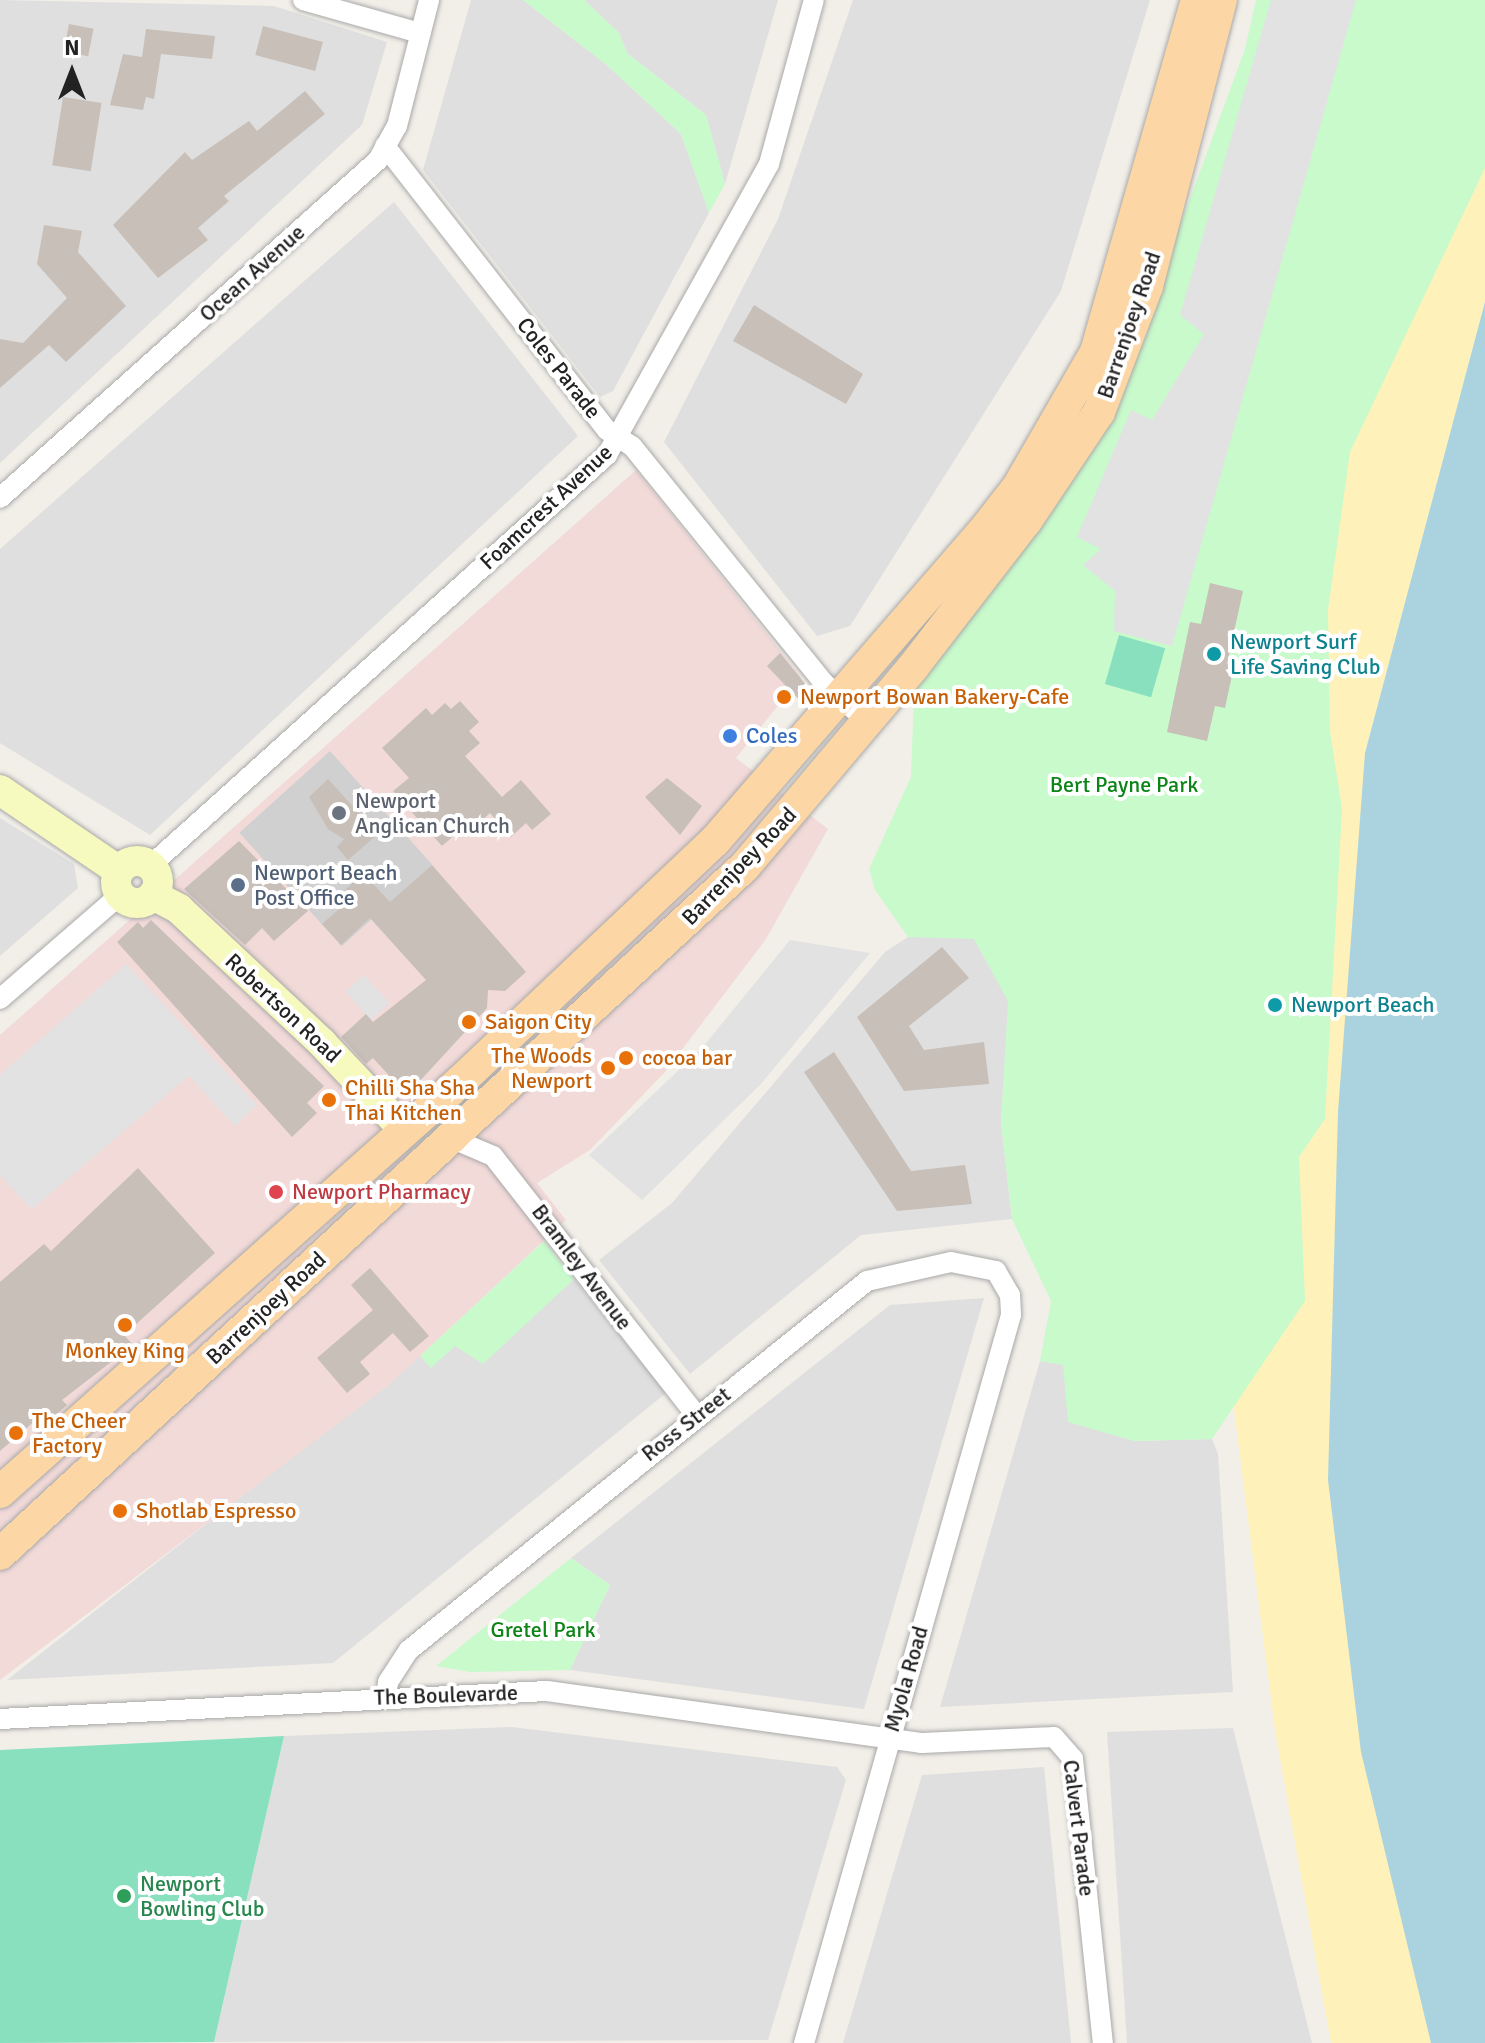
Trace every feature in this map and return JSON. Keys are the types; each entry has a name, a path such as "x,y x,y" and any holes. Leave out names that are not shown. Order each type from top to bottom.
{"main road":[{"name":"Barrenjoey Road","path":"0,1492 405,1131 715,841 1018,487 1085,378 1155,158 1197,0"},
{"name":"Barrenjoey Road","path":"0,1554 453,1139 745,866 868,722 1026,521 1099,412 1147,286 1221,0"}],"street":[{"path":"303,0 420,33"},
{"name":"Ocean Avenue","path":"0,498 378,160 397,126 429,0"},
{"name":"Foamcrest Avenue","path":"152,881 607,455 769,164 814,0"},
{"name":"Coles Parade","path":"385,146 607,430 620,435 837,698 868,722"},
{"path":"0,790 119,883"},
{"path":"0,999 138,862 152,881"},
{"name":"Robertson Road","path":"152,881 301,1023 405,1131"},
{"name":"Bramley Avenue","path":"453,1139 493,1156 696,1415"},
{"name":"Ross Street","path":"386,1697 388,1682 409,1650 696,1415 879,1277 951,1262 986,1267 1006,1286 1011,1315"},
{"name":"Myola Road","path":"804,2043 1011,1315"},
{"name":"The Boulevarde","path":"0,1719 547,1691 889,1736"},
{"name":"Calvert Parade","path":"889,1736 922,1743 1046,1736 1069,1749 1103,2043"}],"shaded area":[{"path":"0,0 274,6 387,42 362,125 0,463"},
{"path":"471,0 523,0 608,66 681,134 709,213 613,391 600,397 423,170"},
{"path":"584,0 778,0 725,184 706,115 627,53 619,33"},
{"path":"853,0 1150,0 1061,291 850,626 817,636 664,442 778,219"},
{"path":"1271,0 1356,0 1172,646 1114,631 1115,591 1083,565 1101,549 1077,537 1131,410 1152,420 1204,334 1180,315"},
{"path":"394,202 578,436 150,835 0,743 0,549"},
{"path":"636,470 801,677 736,758 828,829 766,939 665,1072 590,1150 537,1183 566,1220 390,1384 0,1680 0,1035"},
{"path":"330,751 432,865 342,946 239,833"},
{"path":"0,818 74,864 78,888 0,956"},
{"path":"908,937 974,939 1009,1001 1001,1123 1012,1219 861,1235 690,1374 599,1260 672,1203 885,952"},
{"path":"790,940 870,953 760,1085 642,1200 589,1155 702,1048"},
{"path":"126,964 257,1105 235,1126 189,1076 32,1209 0,1176 0,1075"},
{"path":"364,975 389,1003 371,1020 345,992"},
{"path":"574,1279 666,1393 333,1663 7,1680 420,1356 431,1367 455,1345 535,1312"},
{"path":"984,1298 864,1709 570,1670 610,1585 571,1558 890,1305"},
{"path":"1040,1361 1063,1364 1134,1441 1212,1439 1218,1454 1233,1692 940,1707"},
{"path":"512,1727 837,1767 846,1780 768,2040 214,2042 284,1736"},
{"path":"1233,1728 1312,2043 1127,2043 1107,1732"},
{"path":"1044,1767 1071,2043 843,2043 922,1775"}],"sand":[{"name":"Newport Beach","path":"1485,0 1485,302 1365,753 1412,1948 1431,2043 1331,2043 1275,1730 1226,1347 1316,395"}],"green space":[{"path":"523,0 584,0 619,33 627,53 706,115 725,184 709,213 681,134 608,66"},
{"name":"Bert Payne Park","path":"1256,0 1485,0 1485,168 1350,452 1328,610 1330,731 1342,809 1325,1119 1299,1157 1305,1301 1212,1439 1134,1441 1068,1422 1063,1365 1040,1361 1051,1301 1012,1219 1001,1123 1008,1001 974,939 908,937 875,890 869,869 911,777 914,693 1117,397 1245,49"},
{"path":"1119,635 1165,648 1151,697 1105,684"},
{"path":"544,1241 574,1279 483,1364 455,1346 431,1368 420,1356"},
{"name":"Gretel Park","path":"571,1558 610,1585 570,1670 470,1672 436,1666"},
{"name":"Newport Bowling Club","path":"284,1736 214,2042 0,2043 0,1750"}],"water":[{"path":"1485,302 1485,2043 1431,2043 1361,1752 1328,1480 1338,1112 1365,753"}],"building":[{"path":"69,24 94,29 88,56 64,51"},
{"path":"263,26 323,42 315,71 255,55"},
{"path":"146,29 215,36 212,59 161,54 154,99 146,97 143,110 110,105 123,54 142,57"},
{"path":"305,91 325,114 224,196 229,201 198,228 208,240 158,278 113,225 185,152 192,160 249,121 257,131"},
{"path":"63,97 102,103 91,171 52,165"},
{"path":"44,225 82,231 78,252 126,306 66,362 49,345 0,388 0,339 23,343 67,298 37,264"},
{"path":"754,305 863,374 846,404 733,341"},
{"name":"Newport Surf Life Saving Club","path":"1210,583 1243,591 1227,664 1234,666 1225,708 1215,706 1207,741 1167,732 1190,622 1201,624"},
{"path":"780,653 815,696 806,707 767,666"},
{"path":"460,701 479,722 469,731 480,743 465,756 502,797 521,780 551,814 532,830 526,823 511,837 490,813 479,823 472,820 442,846 393,791 409,778 382,748 426,708 432,715 445,703 451,709"},
{"path":"667,778 702,806 680,835 645,797"},
{"name":"Newport Anglican Church","path":"328,779 378,834 348,860 337,847 344,839 328,829 309,797"},
{"path":"239,841 308,911 274,941 262,928 245,945 184,889"},
{"path":"432,865 526,972 505,991 488,990 487,1008 407,1095 373,1058 366,1064 341,1037 366,1014 373,1022 426,980 370,918 341,945 322,924 348,901 342,893 363,873 390,902"},
{"path":"151,920 324,1086 307,1103 317,1113 292,1137 117,942 138,922 143,928"},
{"path":"942,947 969,978 909,1026 924,1050 984,1042 989,1084 904,1091 857,1017"},
{"path":"834,1052 911,1171 965,1165 972,1204 897,1211 804,1072"},
{"path":"138,1168 215,1253 124,1335 133,1345 62,1400 67,1405 43,1426 37,1419 0,1451 0,1282 44,1244 51,1251"},
{"path":"370,1268 429,1336 410,1352 393,1333 360,1362 370,1374 347,1393 317,1358 373,1310 351,1285"}],"place":[{"name":"Newport Surf Life Saving Club","path":"1214,654"},
{"name":"Newport Bowan Bakery-Cafe","path":"784,697"},
{"name":"Coles","path":"730,736"},
{"name":"Newport Anglican Church","path":"339,813"},
{"name":"Newport Beach Post Office","path":"238,885"},
{"name":"Newport Beach","path":"1275,1005"},
{"name":"Saigon City","path":"469,1022"},
{"name":"cocoa bar","path":"626,1058"},
{"name":"The Woods Newport","path":"608,1068"},
{"name":"Chilli Sha Sha Thai Kitchen","path":"329,1100"},
{"name":"Newport Pharmacy","path":"276,1192"},
{"name":"Monkey King","path":"125,1325"},
{"name":"The Cheer Factory","path":"16,1433"},
{"name":"Shotlab Espresso","path":"120,1511"},
{"name":"Newport Bowling Club","path":"124,1896"}]}
